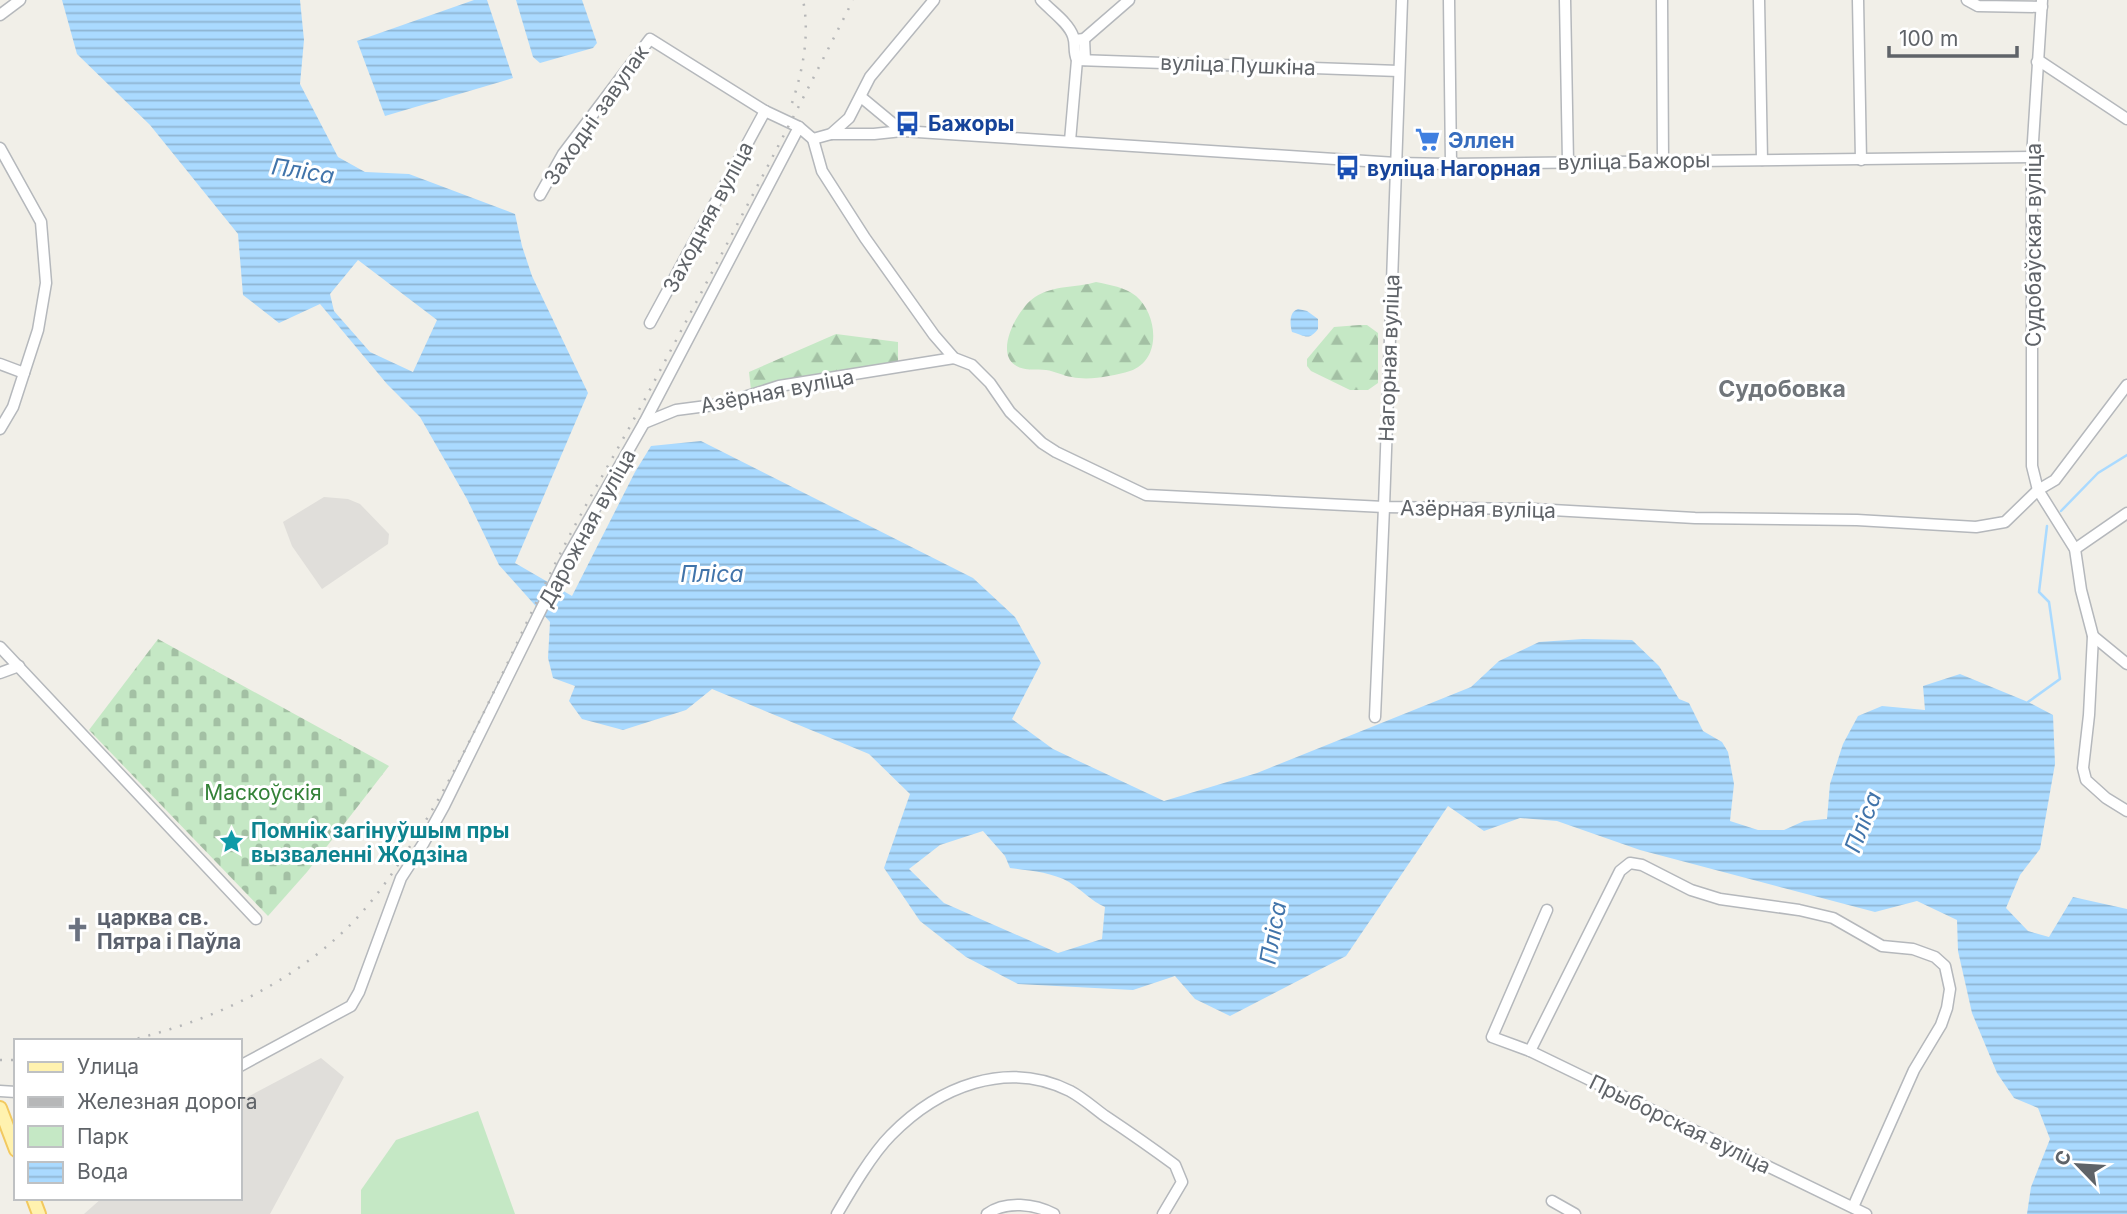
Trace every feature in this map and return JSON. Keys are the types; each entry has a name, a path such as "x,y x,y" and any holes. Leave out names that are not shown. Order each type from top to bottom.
{"main road":[{"path":"0,1108 14,1145"}],"street":[{"path":"0,15 20,0"},
{"path":"799,127 813,139 831,134 849,118 870,77 934,0"},
{"path":"1079,39 1129,0"},
{"name":"Нагорная вуліца","path":"1375,717 1402,0"},
{"path":"1449,0 1451,164"},
{"path":"1565,0 1568,162"},
{"path":"1662,0 1663,161"},
{"path":"1759,0 1762,160"},
{"path":"1858,0 1861,160"},
{"path":"1967,0 1978,6 2042,4"},
{"path":"1041,1 1079,39 1081,60 1070,141"},
{"name":"Судобаўская вуліца","path":"2038,490 2032,466 2032,157 2042,4"},
{"name":"Заходні завулак","path":"540,195 563,154 650,39 765,111 799,127"},
{"name":"вуліца Пушкіна","path":"1081,60 1399,71"},
{"path":"2037,62 2041,62 2127,118"},
{"path":"861,96 902,131"},
{"name":"Заходняя вуліца","path":"650,323 765,111"},
{"name":"Дарожная вуліца","path":"242,1065 351,1006 359,992 401,878 444,806 559,573 644,424 799,127"},
{"name":"вуліца Бажоры","path":"831,134 902,131 1396,163 2032,157"},
{"name":"Азёрная вуліца","path":"813,139 822,171 933,335 954,358 972,365 990,383 1010,412 1042,443 1146,495 1384,508 1534,509 1695,518 1857,520 1976,527 2004,522 2038,490 2055,480 2127,385"},
{"path":"0,148 41,222 46,283 38,330 13,407 0,429"},
{"name":"Азёрная вуліца","path":"644,424 676,410 722,404 779,386 954,358"},
{"path":"0,363 24,373"},
{"path":"2038,490 2075,549 2081,590 2093,636 2083,768 2085,780 2106,799 2127,811"},
{"path":"2075,549 2127,513"},
{"path":"2093,636 2127,664"},
{"path":"0,647 256,919"},
{"path":"0,673 19,666"},
{"path":"1530,1051 1620,871 1630,863 1642,865 1691,890 1720,899 1799,910 1833,918 1882,946 1913,949 1935,957 1945,966 1950,989 1947,1008 1932,1042 1914,1070 1853,1207"},
{"name":"Прыборская вуліца","path":"1547,911 1492,1037 1530,1051 1867,1214"},
{"path":"836,1214 889,1136 925,1105 961,1086 996,1078 1041,1080 1071,1092 1175,1165 1182,1182 1163,1214"},
{"path":"1552,1201 1575,1214"},
{"path":"987,1214 996,1208 1019,1205 1044,1208 1054,1214"}],"shaded area":[{"path":"324,497 348,499 360,504 389,534 388,544 322,589 292,546 283,522"},
{"path":"321,1058 344,1077 270,1214 84,1214 100,1200 242,1200 242,1100"}],"green space":[{"path":"1096,282 1132,293 1143,304 1152,325 1152,347 1148,357 1130,371 1086,378 1015,365 1009,358 1008,340 1016,319 1029,302 1049,290"},
{"path":"1367,325 1378,333 1378,383 1368,390 1350,390 1311,371 1307,366 1307,359 1334,327"},
{"path":"836,334 898,342 898,362 751,390 749,372"},
{"name":"Маскоўскія","path":"158,639 389,766 307,872 268,916 89,730"},
{"path":"478,1111 515,1214 361,1214 361,1190 396,1140"}],"water":[{"name":"Пліса","path":"62,0 300,0 304,40 300,84 338,157 365,172 409,174 515,214 532,276 588,393 515,563 572,596 651,446 701,441 973,578 1015,617 1041,663 1012,719 1053,749 1164,801 1257,773 1471,687 1499,661 1539,642 1632,640 1659,666 1679,699 1689,703 1703,731 1722,742 1728,752 1734,784 1730,821 1758,830 1784,830 1804,821 1827,819 1830,784 1843,744 1858,716 1882,706 1925,710 1923,686 1960,674 2053,715 2055,764 2040,849 2020,875 2006,908 2028,931 2049,937 2073,897 2127,909 2127,1214 2027,1214 2031,1187 2050,1139 2038,1108 2014,1098 1997,1073 1972,1013 1958,951 1957,920 1917,901 1875,912 1640,850 1557,821 1520,818 1484,831 1448,806 1346,956 1230,1016 1195,999 1175,976 1133,990 1018,984 966,957 920,921 884,868 910,794 869,754 712,689 686,710 623,730 582,719 569,701 575,686 553,678 548,658 550,622 499,565 467,499 420,417 387,384 320,304 279,323 243,295 238,234 150,125 77,54","holes":["358,260 437,320 413,372 370,352 334,311 330,294","983,831 1005,856 1010,868 1055,876 1069,882 1105,907 1102,939 1058,953 944,903 909,869 940,845"]},
{"path":"474,0 487,0 513,78 385,116 357,41"},
{"path":"516,0 582,0 597,43 593,48 540,63 533,57"},
{"path":"1298,309 1307,311 1318,319 1318,329 1312,335 1292,332 1292,315"}],"waterway":[{"path":"2061,511 2098,473 2127,455"},
{"path":"2028,702 2060,679 2049,602 2039,592 2047,526"}],"railway":[{"path":"792,103 804,52 806,26 803,0"},
{"path":"135,1039 190,1023 279,980 332,942 356,919 390,877 453,772 563,548 646,397 853,0"},
{"path":"0,1060 14,1060"}],"place":[{"name":"Бажоры","path":"908,123"},
{"name":"Эллен","path":"1428,140"},
{"name":"вуліца Нагорная","path":"1347,168"},
{"name":"Помнік загінуўшым пры вызваленні Жодзіна","path":"231,842"},
{"name":"царква св. Пятра і Паўла","path":"77,929"}],"district":[{"name":"Судобовка","path":"1782,389"}]}
